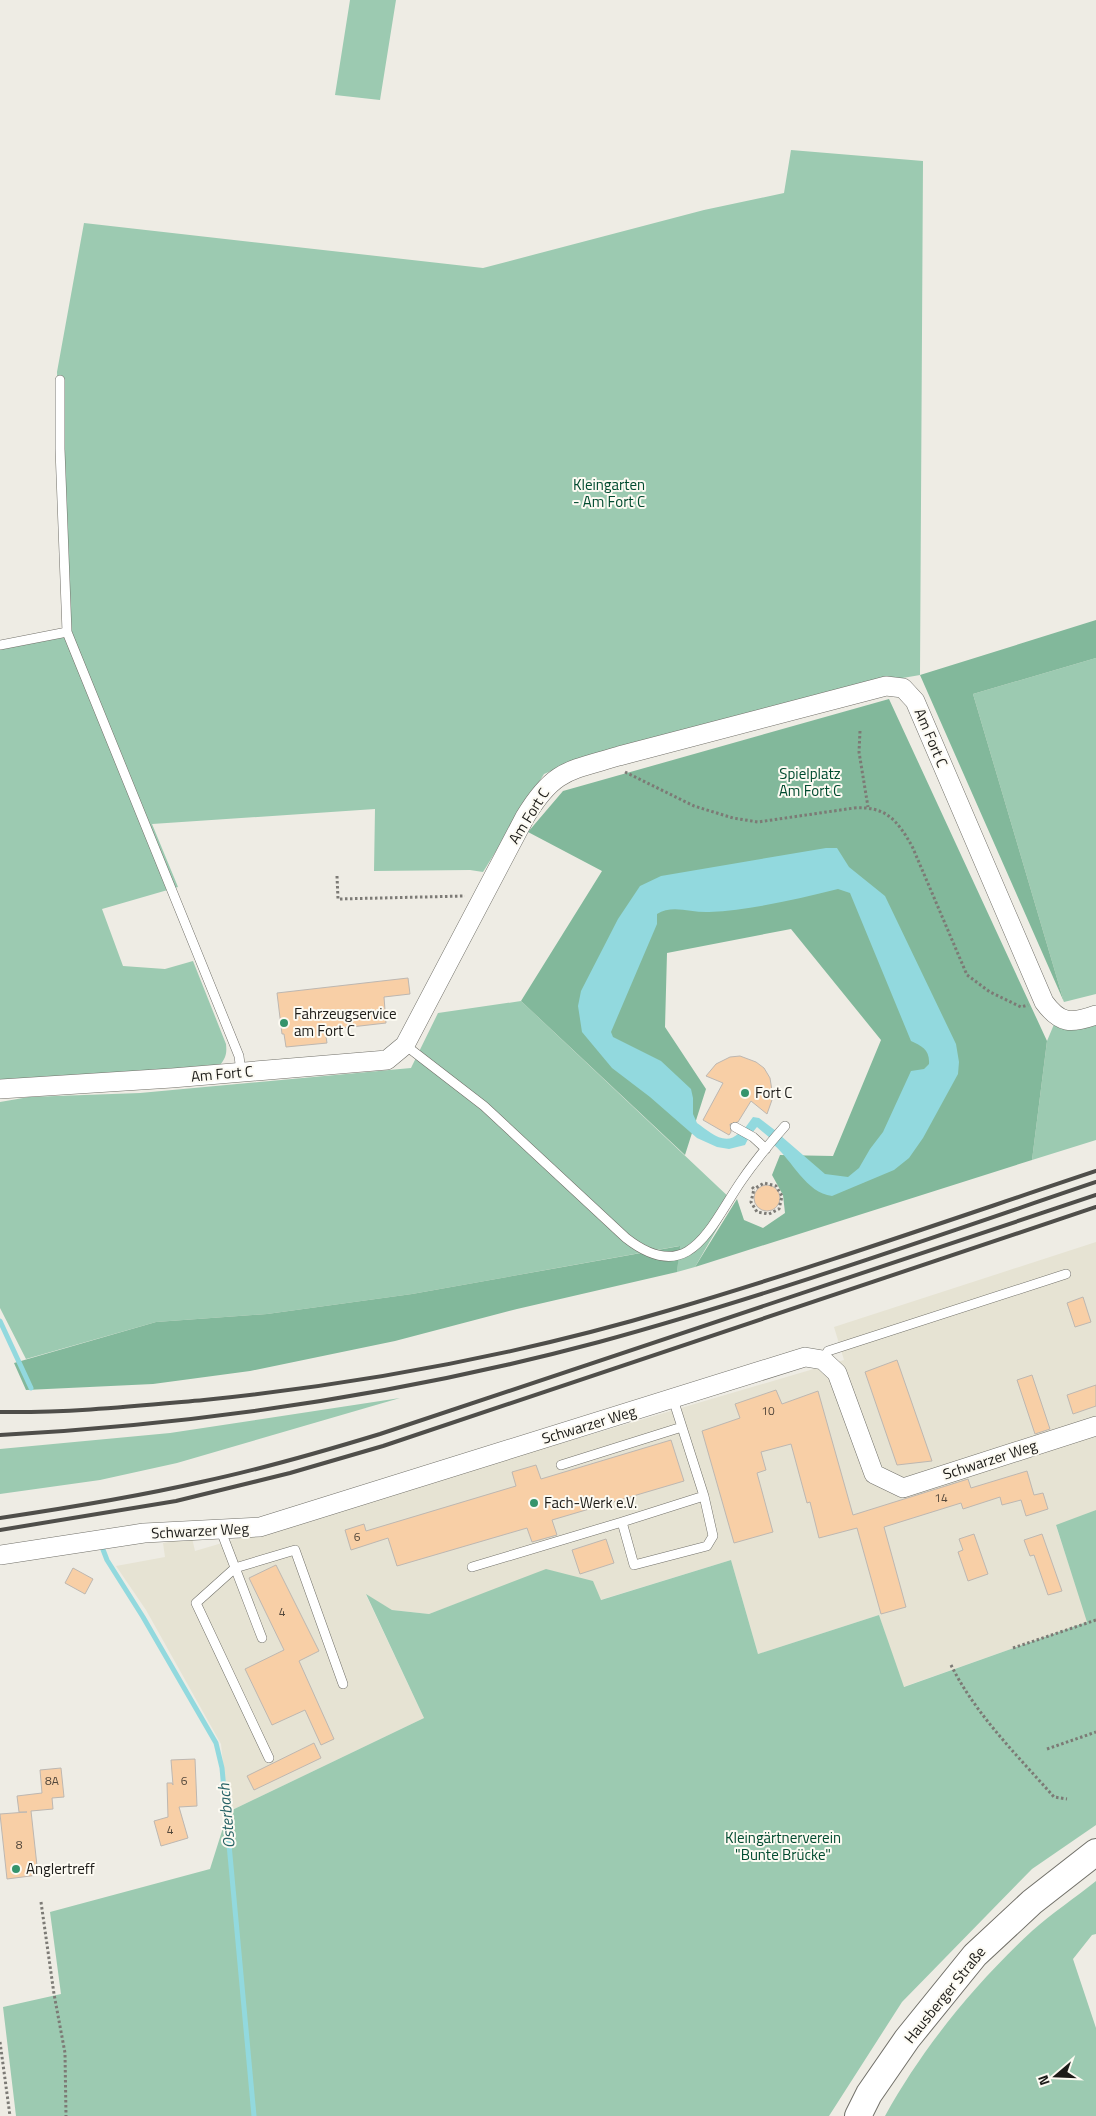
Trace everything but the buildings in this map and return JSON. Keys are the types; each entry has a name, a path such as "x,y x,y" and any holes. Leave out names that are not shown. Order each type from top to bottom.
{"main road":[{"name":"Hausberger Straße","path":"858,2116 869,2094 907,2039 975,1955 1032,1902 1096,1852"}],"street":[{"name":"Am Fort C","path":"0,1089 387,1060 404,1045 525,817 546,787 555,778 614,758 886,686 903,688 915,701 1044,1002 1051,1012 1063,1020 1079,1020 1096,1015"},
{"name":"Schwarzer Weg","path":"0,1555 144,1533 260,1528 805,1357 823,1360 837,1373 874,1474 903,1488 1096,1426"}],"lane":[{"path":"60,380 60,449 67,632 239,1056 241,1072"},
{"path":"0,644 67,632"},
{"path":"404,1045 484,1106 626,1238 649,1254 669,1257 694,1248 703,1239 742,1178 785,1126"},
{"path":"735,1127 768,1146"},
{"path":"823,1360 828,1351 1066,1274"},
{"path":"622,1522 634,1565 707,1546 713,1536 704,1496 673,1399"},
{"path":"561,1465 682,1427"},
{"path":"472,1567 704,1496"},
{"path":"221,1531 262,1638"},
{"path":"269,1758 196,1604 235,1568 295,1550 343,1684"}],"path":[{"path":"860,731 859,752 868,807"},
{"path":"614,758 619,769 634,777 694,806 733,818 758,822 868,807 883,812 903,830 912,846 967,975 990,992 1021,1007 1044,1002"},
{"path":"337,876 338,899 473,896 480,902"},
{"path":"742,1178 754,1189"},
{"path":"764,1183 776,1186 782,1196 779,1209 770,1214 757,1212 751,1202 754,1189 764,1183"},
{"path":"1013,1648 1096,1620"},
{"path":"950,1665 962,1688 1004,1741 1054,1797 1067,1798"},
{"path":"1047,1749 1096,1732"},
{"path":"41,1902 64,2053 66,2116"},
{"path":"0,2042 10,2116"}],"shaded area":[{"path":"1096,1242 1096,1510 1056,1526 1088,1622 903,1687 879,1615 758,1654 731,1560 600,1600 546,1570 429,1614 392,1610 366,1595 424,1718 228,1812 221,1744 146,1610 116,1566 165,1557 163,1543 192,1538 195,1551 844,1360 834,1327"}],"green space":[{"path":"350,0 396,0 380,100 335,95"},
{"name":"Kleingarten - Am Fort C","path":"791,150 923,161 920,675 851,687 577,760 544,774 483,872 470,870 374,871 375,809 152,824 178,887 102,909 123,966 165,969 193,961 226,1044 224,1060 220,1065 0,1081 0,645 67,631 57,372 84,223 483,268 704,210 784,193"},
{"path":"1096,620 1096,658 973,694 1064,1002 920,675"},
{"path":"1096,658 1096,994 1064,1002 973,694"},
{"name":"Spielplatz Am Fort C","path":"889,699 1047,1041 1032,1160 695,1267 737,1199 744,1220 763,1228 785,1213 783,1195 772,1175 780,1155 833,1156 881,1040 791,929 667,953 665,1027 706,1089 685,1155 521,1001 602,871 528,832 563,791"},
{"path":"521,1001 733,1201 695,1267 677,1272 679,1246 412,1294 267,1314 156,1322 26,1359 0,1308 0,1102 29,1097 140,1093 411,1068 438,1013"},
{"path":"1096,1018 1096,1140 1032,1160 1047,1041 1055,1022"},
{"path":"680,1246 677,1272 517,1309 395,1341 250,1371 153,1384 26,1390 14,1363 156,1322 267,1314 412,1294"},
{"path":"400,1398 177,1463 100,1480 0,1494 0,1449 170,1433"},
{"name":"Kleingärtnerverein \"Bunte Brücke\"","path":"1096,1510 1096,1825 1032,1869 902,2002 829,2116 16,2116 3,2007 61,1994 50,1912 210,1869 228,1812 424,1718 366,1594 392,1610 429,1614 546,1569 593,1581 601,1600 731,1560 758,1654 879,1615 904,1687 1087,1622 1056,1525"},
{"path":"1096,1881 1096,1934 1092,1935 1073,1959 1096,2028 1096,2116 885,2116 916,2065 970,1995 1032,1931"}],"water":[{"path":"826,848 837,848 849,867 885,896 956,1044 959,1062 958,1074 923,1138 909,1158 894,1170 832,1196 814,1189 774,1145 781,1136 825,1174 848,1177 859,1168 883,1132 911,1071 924,1069 929,1064 927,1052 911,1041 850,893 838,889 742,909 702,912 676,909 657,914 657,924 611,1032 613,1037 661,1061 691,1089 693,1114 697,1123 718,1137 728,1139 739,1133 748,1139 745,1145 729,1149 717,1147 697,1138 650,1097 612,1068 582,1032 578,1006 581,991 618,919 640,886 661,876"},
{"path":"753,1117 759,1118 776,1131 770,1138 757,1127 752,1133 745,1128"}],"waterway":[{"name":"Osterbach","path":"0,1321 31,1388"},
{"name":"Osterbach","path":"102,1547 107,1560 143,1617 216,1743 222,1768 254,2116"}],"railway":[{"path":"0,1412 102,1409 204,1400 322,1386 497,1354 613,1326 724,1294 1096,1171"},
{"path":"0,1435 151,1423 302,1404 452,1377 526,1360 662,1324 849,1266 1096,1182"},
{"path":"0,1518 101,1502 176,1487 246,1472 336,1447 380,1434 1096,1195"},
{"path":"0,1530 176,1501 290,1473 383,1446 1096,1207"}],"place":[{"name":"Fahrzeugservice am Fort C","path":"284,1023"},
{"name":"Fort C","path":"745,1093"},
{"name":"Fach-Werk e.V.","path":"534,1503"},
{"name":"Anglertreff","path":"16,1869"}]}
